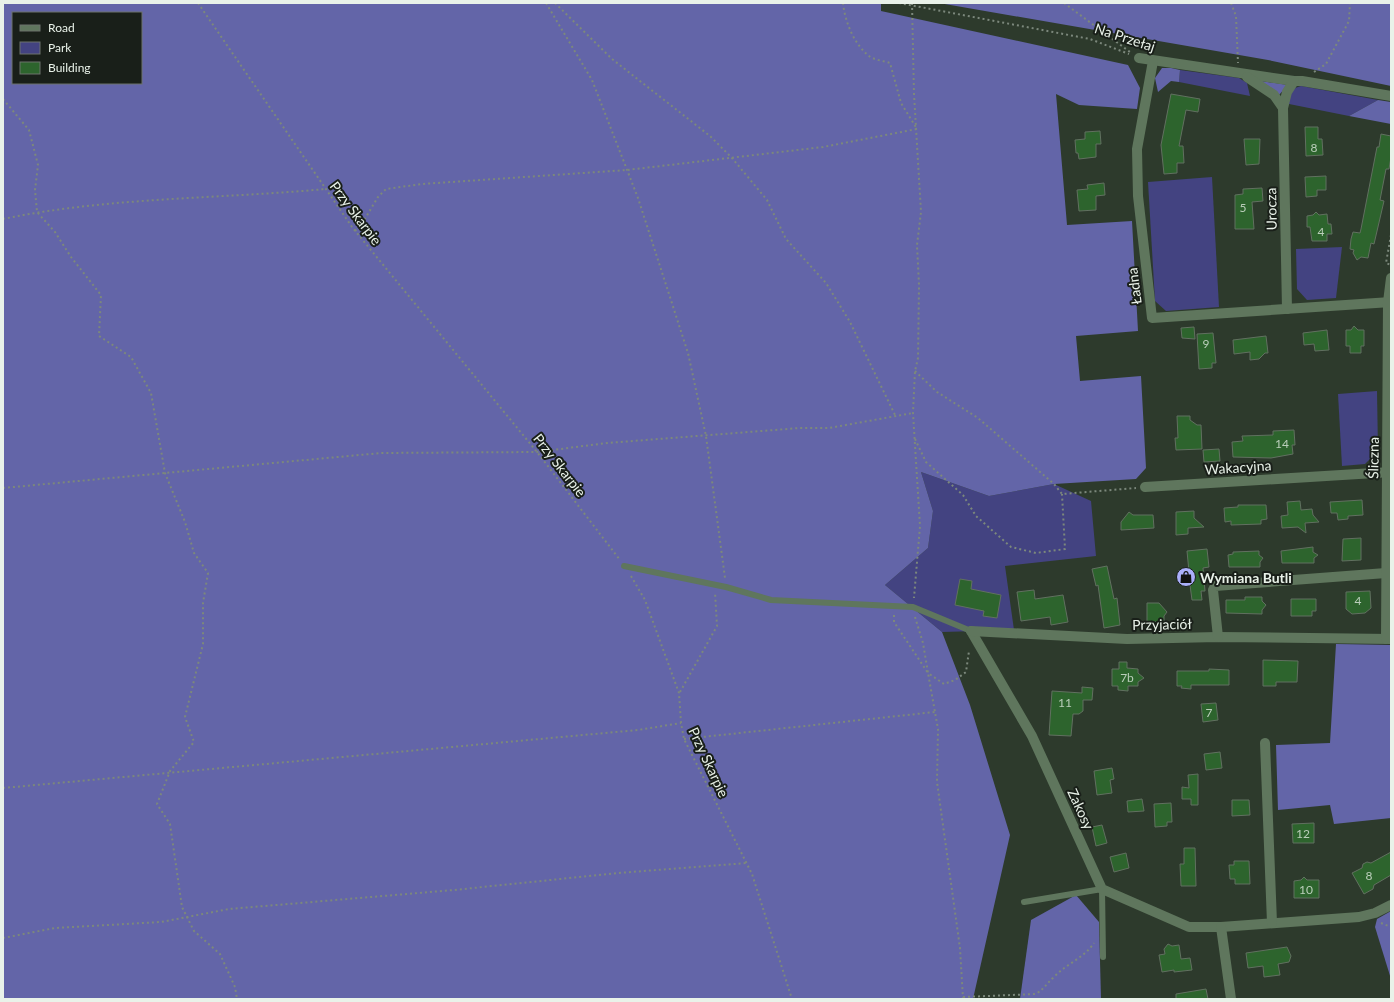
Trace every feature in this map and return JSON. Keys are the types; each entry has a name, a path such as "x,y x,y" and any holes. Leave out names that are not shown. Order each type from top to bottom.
{"street":[{"name":"Na Przełaj","path":"1139,58 1391,96"},
{"name":"Ładna","path":"1153,61 1137,149 1138,196 1152,318 1389,302"},
{"path":"1239,74 1262,86 1274,95 1283,108"},
{"name":"Urocza","path":"1286,309 1283,108 1287,92 1298,81"},
{"name":"Śliczna","path":"1389,639 1386,573 1389,302 1391,278"},
{"name":"Wakacyjna","path":"1145,487 1388,472"},
{"path":"1218,637 1213,590 1215,586 1386,573"},
{"name":"Przyjaciół","path":"971,631 1127,639 1218,637 1389,639"},
{"name":"Zakosy","path":"971,631 1032,736 1102,889"},
{"path":"1265,743 1272,923"},
{"path":"1102,889 1189,927 1221,927 1359,917 1375,913 1391,905"},
{"path":"1221,927 1231,999"}],"lane":[{"name":"Przyjaciół","path":"624,566 726,587 771,600 913,607 971,631"},
{"path":"1024,902 1102,889 1103,957"}],"path":[{"name":"Przy Skarpie","path":"198,3 355,231 537,452 624,566 645,600 679,693 680,723 684,739 752,874 792,999"},
{"path":"546,3 592,80 638,198 688,353 706,436 726,587"},
{"path":"555,3 612,59 710,136 732,158 767,200 786,238 826,283 850,322 896,417"},
{"path":"843,3 845,14 854,38 869,57 890,63 901,103 917,129"},
{"name":"Na Przełaj","path":"900,3 912,4 1090,39 1139,58"},
{"path":"1064,3 1139,58"},
{"path":"1232,3 1236,16 1239,74"},
{"path":"1298,81 1326,64 1348,21 1350,3"},
{"path":"912,4 914,94 921,212 917,245 919,285 918,358 915,370 913,413 920,526 913,607 923,643 938,729 937,782 960,948 963,998 1036,994 1046,988 1054,977 1088,952 1094,942"},
{"path":"3,99 29,130 38,165 35,190 37,212 55,232 71,258 101,296 99,336 131,357 150,393 165,473 185,522 194,553 208,573 203,603 203,644 185,717 194,742 168,773 157,804 170,824 178,889 182,907 194,931 220,954 235,987 237,999"},
{"path":"355,231 363,222 378,197 386,189 422,184 627,170 823,147 917,129"},
{"path":"3,219 37,212 155,200 260,196 326,189"},
{"path":"1391,235 1386,263 1391,265"},
{"path":"914,438 926,462 963,495 976,516 1011,547 1036,553 1065,550 1062,494 1054,484 978,418 937,392 915,370"},
{"path":"3,488 381,453 537,452 607,443 800,428 829,428 913,413"},
{"path":"1062,494 1145,487"},
{"path":"679,693 717,626 714,585"},
{"path":"894,606 894,622 928,673 944,684 954,680 966,672 970,649"},
{"path":"684,739 935,712"},
{"path":"3,788 638,730 680,723"},
{"path":"3,938 55,928 161,922 229,909 454,890 618,873 747,863"}],"green space":[{"path":"1180,70 1239,78 1247,83 1250,96 1179,82"},
{"path":"1301,86 1378,100 1349,116 1289,104 1289,97 1292,90"},
{"path":"1212,177 1219,307 1166,311 1155,301 1148,182"},
{"path":"1342,247 1336,298 1307,300 1297,289 1296,249"},
{"path":"1377,391 1378,451 1365,464 1342,466 1338,394"},
{"path":"921,472 989,496 1054,484 1091,501 1096,556 1005,566 1014,630 942,632 885,585 928,548 933,511"}],"shaded area":[{"path":"3,3 881,3 881,11 1128,65 1140,88 1137,109 1079,105 1056,94 1067,225 1132,221 1138,331 1076,336 1080,381 1141,376 1146,468 1136,479 1054,484 989,496 921,472 933,511 928,548 885,585 942,632 970,705 1010,835 973,999 3,999"},
{"path":"939,3 1391,3 1391,86 1268,60"},
{"path":"1162,68 1180,70 1179,82 1171,81 1158,92 1155,78"},
{"path":"1261,81 1288,85 1278,96"},
{"path":"1378,100 1391,102 1391,124 1349,116"},
{"path":"1336,644 1391,645 1391,818 1334,824 1330,805 1278,810 1276,745 1330,743"},
{"path":"1076,895 1099,922 1101,999 1020,999 1031,920"},
{"path":"1391,911 1391,979 1375,927 1377,919"}],"building":[{"path":"1171,94 1200,99 1198,112 1186,110 1179,146 1183,146 1184,163 1177,163 1177,173 1164,174 1161,145"},
{"path":"1305,127 1318,127 1318,139 1322,139 1323,155 1306,156"},
{"path":"1100,131 1101,144 1096,144 1096,157 1079,159 1078,153 1076,153 1075,140 1085,139 1085,132"},
{"path":"1381,134 1391,136 1391,157 1389,169 1386,169 1380,200 1384,201 1374,244 1371,243 1368,258 1361,257 1357,260 1353,253 1354,250 1350,249 1351,239 1353,232 1360,233 1377,147 1379,147"},
{"path":"1244,139 1260,139 1259,164 1246,165"},
{"path":"1326,176 1326,190 1317,190 1317,196 1306,197 1305,177"},
{"path":"1104,183 1105,195 1096,196 1096,210 1079,211 1077,190 1088,189 1087,185"},
{"path":"1262,188 1263,201 1252,202 1254,229 1235,229 1235,195 1243,194 1243,189"},
{"path":"1316,212 1319,215 1327,214 1328,224 1331,224 1332,234 1327,234 1327,241 1312,241 1310,227 1307,227 1307,216 1313,215"},
{"path":"1354,326 1358,330 1364,330 1364,346 1361,346 1361,353 1350,353 1350,346 1346,346 1346,330 1351,330"},
{"path":"1194,327 1195,339 1182,338 1181,328"},
{"path":"1327,330 1329,350 1315,351 1314,344 1304,345 1303,333"},
{"path":"1213,333 1216,363 1212,363 1212,368 1199,369 1197,334"},
{"path":"1266,336 1268,353 1265,353 1259,359 1250,360 1250,352 1234,354 1233,340"},
{"path":"1177,416 1190,416 1190,420 1197,425 1201,425 1202,449 1176,450 1175,438 1178,438"},
{"path":"1294,430 1295,445 1292,445 1293,454 1271,458 1233,457 1232,442 1243,441 1242,436 1273,435 1273,431"},
{"path":"1219,449 1220,461 1204,462 1203,450"},
{"path":"1362,500 1363,515 1348,516 1348,519 1338,520 1337,513 1331,513 1330,502"},
{"path":"1300,501 1301,510 1312,509 1313,515 1319,522 1305,523 1306,533 1298,527 1282,528 1281,516 1288,515 1287,502"},
{"path":"1238,505 1266,505 1267,519 1261,520 1261,524 1231,525 1231,521 1225,522 1224,508 1238,507"},
{"path":"1194,511 1194,518 1204,527 1188,528 1188,534 1176,535 1176,512"},
{"path":"1129,512 1133,515 1153,515 1154,528 1121,530 1121,522"},
{"path":"1361,538 1361,560 1342,561 1343,539"},
{"path":"1313,547 1313,552 1318,555 1314,558 1314,563 1282,563 1281,551"},
{"path":"1207,549 1209,567 1203,568 1205,591 1201,591 1202,600 1192,600 1190,585 1184,585 1182,572 1189,572 1187,551"},
{"path":"1259,551 1259,555 1263,558 1260,562 1260,567 1229,567 1228,555 1233,554 1233,552"},
{"path":"1107,566 1114,599 1117,598 1120,625 1104,628 1098,585 1096,586 1092,569"},
{"path":"960,579 972,581 971,589 1001,595 997,618 983,616 984,611 955,605"},
{"path":"1034,590 1035,599 1063,595 1068,622 1051,625 1050,617 1021,621 1017,592"},
{"path":"1370,591 1371,608 1365,613 1352,614 1346,609 1346,592"},
{"path":"1245,597 1262,597 1262,601 1266,605 1262,610 1262,614 1226,613 1226,600 1245,600"},
{"path":"1291,599 1316,599 1316,611 1312,611 1312,616 1291,616"},
{"path":"1147,603 1159,603 1167,612 1164,616 1164,622 1147,622"},
{"path":"1263,660 1298,661 1297,682 1276,682 1276,686 1263,686"},
{"path":"1119,662 1127,662 1127,668 1138,669 1138,673 1144,678 1138,682 1138,686 1128,686 1128,691 1118,690 1118,686 1112,686 1112,669 1119,669"},
{"path":"1209,669 1229,670 1229,685 1191,685 1191,689 1177,686 1177,671 1209,671"},
{"path":"1082,687 1093,688 1092,700 1083,700 1083,711 1079,714 1073,714 1071,736 1049,735 1052,691 1082,693"},
{"path":"1216,703 1218,720 1203,722 1201,704"},
{"path":"1220,752 1222,768 1206,770 1204,754"},
{"path":"1112,768 1114,779 1110,780 1112,793 1097,795 1094,771"},
{"path":"1198,774 1198,805 1191,805 1191,799 1182,799 1182,787 1189,788 1188,775"},
{"path":"1142,799 1144,811 1128,812 1127,801"},
{"path":"1232,800 1249,800 1250,815 1232,816"},
{"path":"1171,803 1172,822 1167,822 1167,826 1155,827 1154,804"},
{"path":"1314,823 1314,843 1293,843 1292,824"},
{"path":"1102,825 1107,843 1096,846 1092,827"},
{"path":"1184,848 1195,848 1196,886 1181,886 1180,864 1184,864"},
{"path":"1391,852 1391,875 1374,885 1373,889 1364,894 1352,873 1362,868 1363,864 1367,862 1371,863"},
{"path":"1126,853 1129,868 1114,872 1110,857"},
{"path":"1234,861 1249,861 1250,884 1235,884 1235,879 1230,879 1229,865 1234,865"},
{"path":"1304,877 1307,880 1319,880 1319,898 1294,898 1294,881 1301,880"},
{"path":"1168,944 1172,946 1179,945 1181,959 1190,958 1192,970 1162,972 1159,955 1165,954 1164,949"},
{"path":"1287,947 1291,956 1289,962 1278,964 1280,975 1264,977 1263,966 1248,968 1246,953"},
{"path":"1206,989 1208,999 1176,999 1176,994"}],"place":[{"name":"Wymiana Butli","path":"1186,577"}]}
